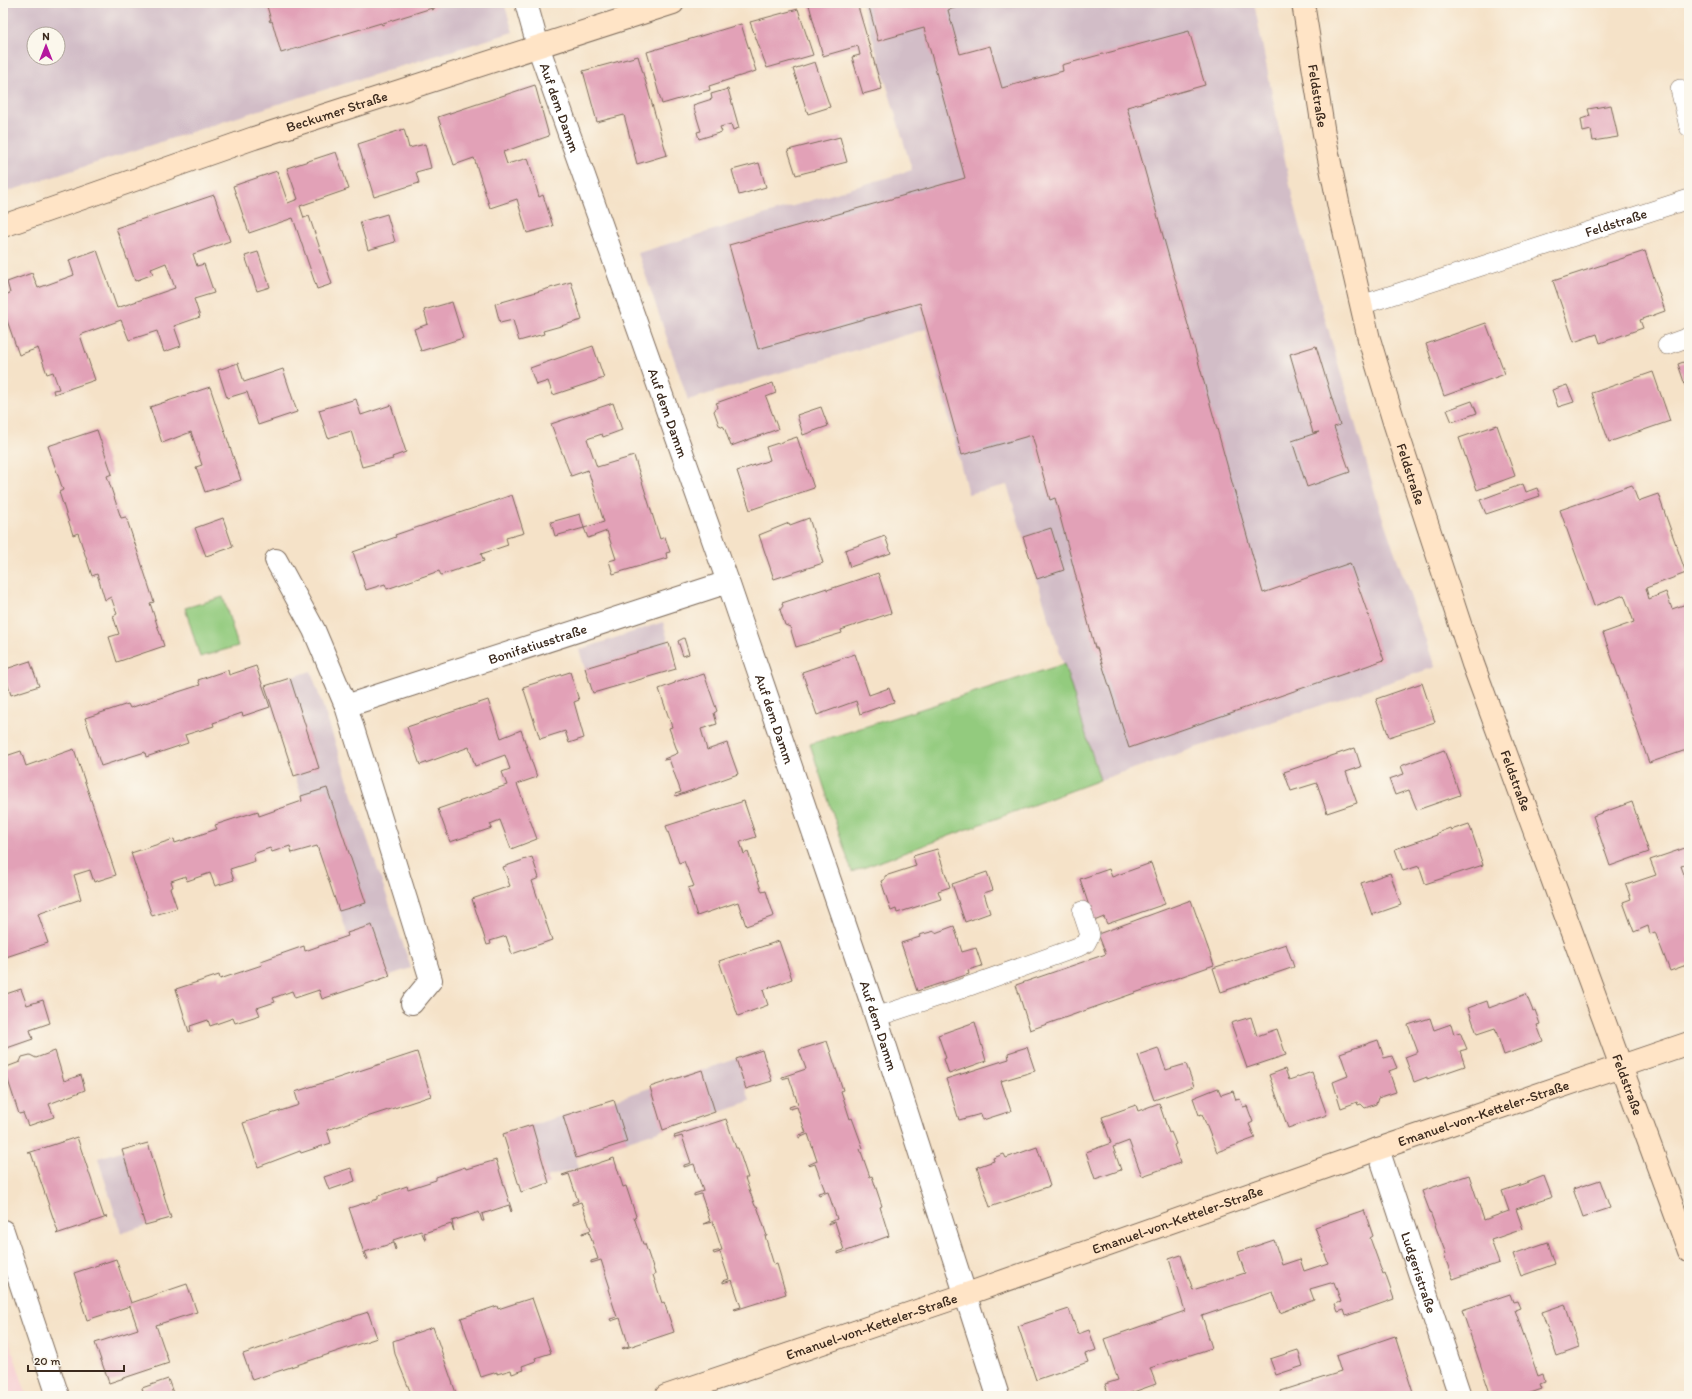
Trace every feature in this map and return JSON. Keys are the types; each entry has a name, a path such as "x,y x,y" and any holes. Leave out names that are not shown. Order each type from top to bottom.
{"main road":[{"name":"Beckumer Straße","path":"3,226 254,138 673,3"},
{"name":"Feldstraße","path":"1303,3 1324,134 1361,305 1369,339 1394,422 1474,664 1689,1251"},
{"name":"Emanuel-von-Ketteler-Straße","path":"666,1396 964,1295 1378,1149 1689,1043"}],"street":[{"name":"Auf dem Damm","path":"526,3 538,46 728,582 876,1017 964,1295 998,1396"},
{"path":"276,560 314,630 346,706 431,980 412,1003"},
{"name":"Bonifatiusstraße","path":"346,706 728,582"},
{"name":"Ludgeristraße","path":"1378,1149 1460,1396"},
{"path":"3,1231 58,1396"}],"lane":[{"path":"1680,89 1689,127"},
{"name":"Feldstraße","path":"1361,305 1689,200"},
{"path":"1667,345 1689,337"},
{"path":"876,1017 961,989 1086,943 1090,935 1082,911"}],"shaded area":[{"path":"3,3 504,3 513,32 278,104 3,193"},
{"path":"862,3 1254,3 1292,195 1319,297 1380,510 1435,667 1100,780 1007,485 968,494 926,329 688,400 638,253 912,170"},
{"path":"663,622 676,669 593,693 579,650"},
{"path":"311,671 411,968 364,984 265,686"},
{"path":"762,1050 772,1081 746,1089 750,1101 576,1158 578,1168 547,1177 549,1183 521,1192 503,1134 614,1100"},
{"path":"148,1143 171,1218 121,1233 98,1158"},
{"path":"3,1322 27,1396 3,1396"}],"green space":[{"path":"223,597 238,646 200,657 185,608"},
{"path":"1064,664 1100,780 852,872 810,744"}],"building":[{"path":"266,3 447,3 434,7 432,10 432,8 383,23 384,24 382,25 381,23 281,53 272,21 270,22 269,20 271,20"},
{"path":"817,3 857,3 882,89 863,94 852,57 860,55 858,46 823,56 809,5"},
{"path":"868,3 970,3 948,10 960,54 990,46 1002,88 1063,71 1062,65 1189,31 1205,85 1127,107 1263,593 1350,563 1384,660 1129,748 1097,648 1095,648 1055,498 1050,500 1032,435 962,455 920,303 758,349 729,245 965,178 924,28 878,41"},
{"path":"798,9 813,55 767,68 750,22"},
{"path":"741,24 756,71 709,86 710,90 662,104 647,52"},
{"path":"638,56 667,155 637,164 624,115 597,122 583,71"},
{"path":"815,62 830,107 808,114 793,69"},
{"path":"535,85 549,136 503,152 507,164 528,158 539,197 543,195 553,226 527,233 517,199 490,208 474,158 454,165 438,117"},
{"path":"728,89 739,128 733,130 731,124 720,127 722,132 699,139 697,132 701,131 693,105 712,99 711,94"},
{"path":"1611,105 1618,137 1593,141 1591,130 1583,132 1581,119 1590,116 1588,109"},
{"path":"404,129 409,148 425,144 431,168 416,172 419,183 374,197 358,144"},
{"path":"840,137 847,162 796,175 788,150"},
{"path":"336,152 349,189 300,206 304,218 309,216 332,284 317,289 293,218 249,233 233,186 277,171 288,203 298,199 287,168"},
{"path":"759,163 766,187 739,195 732,170"},
{"path":"214,195 230,241 193,254 197,266 204,264 214,293 194,299 200,317 174,326 181,346 164,352 157,331 129,340 121,320 80,335 95,380 54,394 53,390 59,389 53,372 47,374 38,348 19,355 3,309 3,296 10,293 7,282 32,273 38,288 74,275 69,260 97,250 117,308 175,288 166,263 151,269 153,274 135,281 116,228"},
{"path":"387,214 395,242 368,250 360,222"},
{"path":"1645,251 1665,311 1640,320 1643,328 1600,343 1597,334 1574,342 1553,281"},
{"path":"258,252 270,287 257,291 245,256"},
{"path":"571,282 582,320 543,331 544,334 519,341 513,320 500,323 495,304"},
{"path":"452,302 463,338 421,351 414,329 428,324 424,310"},
{"path":"1486,323 1505,374 1444,396 1426,344"},
{"path":"593,346 604,378 553,395 548,381 536,385 530,368"},
{"path":"1316,346 1340,425 1334,427 1350,472 1307,487 1292,441 1319,432 1313,433 1290,354"},
{"path":"1689,360 1689,397 1678,364"},
{"path":"238,363 244,382 283,369 297,412 258,425 247,392 227,398 218,370"},
{"path":"1653,372 1670,421 1609,442 1592,393"},
{"path":"773,383 776,393 766,397 778,429 731,446 724,427 719,425 714,411 718,406 716,403"},
{"path":"1567,385 1574,402 1558,407 1552,390"},
{"path":"210,387 241,480 205,492 196,467 202,465 191,432 162,443 150,407"},
{"path":"356,399 361,415 391,405 406,452 392,457 393,459 362,467 351,431 328,438 319,410"},
{"path":"1472,401 1477,413 1452,422 1447,410"},
{"path":"613,403 622,430 603,437 602,434 587,439 597,467 634,456 660,539 665,537 670,552 666,553 667,558 613,574 609,561 616,559 607,531 588,538 584,528 604,522 588,470 571,476 551,424"},
{"path":"821,407 828,426 803,435 797,415"},
{"path":"1497,425 1515,476 1477,490 1459,438"},
{"path":"97,430 112,474 107,476 121,518 126,517 154,602 150,603 164,646 117,662 109,637 119,634 113,616 117,614 111,597 105,600 97,574 92,576 78,533 73,535 59,492 63,490 48,446"},
{"path":"797,437 814,488 750,510 737,471 770,460 766,447"},
{"path":"1523,484 1526,492 1537,488 1540,496 1486,514 1480,500"},
{"path":"1632,485 1638,501 1658,494 1686,573 1646,588 1649,599 1666,592 1672,609 1689,603 1689,749 1649,763 1603,633 1634,622 1624,595 1594,606 1560,510"},
{"path":"512,495 524,533 506,538 508,545 481,554 484,561 441,575 439,571 387,589 385,584 366,590 353,552 396,537 395,535"},
{"path":"580,514 584,528 555,536 551,522"},
{"path":"223,518 233,547 206,556 195,528"},
{"path":"809,518 823,563 774,579 759,535 789,523 790,525"},
{"path":"1051,528 1064,570 1037,579 1023,537"},
{"path":"885,536 891,553 850,567 845,550"},
{"path":"878,573 891,613 841,630 842,633 796,647 790,627 785,625 780,610 783,606 782,603"},
{"path":"684,638 689,654 683,656 678,641"},
{"path":"669,643 676,669 593,693 585,668"},
{"path":"855,654 869,695 889,688 894,702 860,714 856,701 817,715 802,672"},
{"path":"30,661 39,686 11,695 3,670"},
{"path":"256,666 270,707 243,716 242,713 213,723 214,726 185,735 188,743 146,757 145,752 101,766 85,718 128,704 130,708 200,685 198,680 228,670 229,675"},
{"path":"570,672 579,700 574,702 584,738 569,743 565,731 540,739 523,687"},
{"path":"704,674 717,711 714,713 717,724 701,729 707,750 727,743 738,774 676,796 675,794 681,792 669,759 664,759 678,753 669,728 672,727 659,689 687,678 688,679"},
{"path":"290,678 319,768 294,776 265,686"},
{"path":"1422,683 1435,722 1389,737 1376,699"},
{"path":"488,700 501,738 521,730 537,777 517,784 537,839 511,849 500,820 490,824 492,828 450,842 438,809 507,785 502,772 510,769 505,755 475,766 469,747 420,765 407,727"},
{"path":"1355,748 1361,767 1346,772 1357,803 1327,813 1317,783 1291,791 1284,772"},
{"path":"74,749 116,875 94,882 90,870 74,875 81,899 38,914 48,943 3,958 3,757 21,751 26,766"},
{"path":"1444,750 1460,795 1417,810 1409,790 1395,795 1389,779 1404,774 1401,766"},
{"path":"327,788 366,903 339,911 317,846 292,853 290,846 272,852 270,848 253,854 255,861 230,869 234,880 215,886 210,873 187,881 186,876 171,881 173,887 170,888 177,908 152,916 131,853 174,839 175,843 217,829 215,825 258,811 259,816 302,801 301,796"},
{"path":"744,801 756,837 740,842 744,854 748,852 762,892 766,891 774,916 746,926 738,902 697,916 688,888 694,886 684,861 679,863 666,826"},
{"path":"1632,802 1649,852 1610,866 1593,816"},
{"path":"1469,824 1483,865 1425,884 1419,866 1403,871 1395,849 1437,835 1437,833 1450,828 1451,830"},
{"path":"1688,847 1689,864 1681,866 1689,888 1689,964 1670,971 1655,932 1650,934 1648,926 1634,932 1623,902 1631,899 1626,885 1656,875 1650,860"},
{"path":"937,849 950,887 938,891 941,899 897,913 896,909 891,911 881,881 885,879 885,876 916,866 913,856"},
{"path":"532,857 539,878 532,881 552,940 512,954 506,936 490,941 491,944 487,945 472,899 510,886 503,867"},
{"path":"1151,863 1165,904 1107,924 1104,917 1094,921 1080,879 1109,869 1112,877"},
{"path":"987,872 993,890 984,893 990,913 965,922 952,884"},
{"path":"1390,873 1401,905 1372,915 1361,883"},
{"path":"1191,900 1214,965 1030,1030 1016,985 1106,954 1098,934"},
{"path":"372,925 390,976 322,999 319,990 295,998 292,991 273,998 275,1002 257,1008 260,1015 235,1023 233,1018 210,1026 208,1020 190,1026 191,1031 189,1032 176,989 219,975 220,979 262,965 261,961 304,946 305,951 348,936 347,933"},
{"path":"954,926 962,952 976,948 982,966 968,970 969,974 917,991 901,943 920,937 919,935 935,931 935,933"},
{"path":"779,941 792,979 763,990 768,1005 738,1016 719,961"},
{"path":"1286,944 1294,967 1221,992 1213,968"},
{"path":"21,989 27,1005 43,1000 50,1023 30,1030 33,1039 7,1048 3,1038 3,995"},
{"path":"1526,994 1533,1011 1535,1010 1540,1024 1537,1025 1543,1041 1504,1055 1495,1028 1477,1034 1468,1008 1487,1001 1489,1008"},
{"path":"1251,1017 1257,1036 1277,1029 1286,1055 1247,1068 1231,1023"},
{"path":"1430,1018 1434,1030 1451,1024 1454,1034 1460,1032 1467,1049 1460,1051 1465,1066 1414,1082 1405,1057 1418,1052 1408,1025"},
{"path":"975,1022 986,1061 949,1074 944,1059 946,1058 938,1035"},
{"path":"1378,1040 1384,1058 1392,1056 1397,1068 1389,1071 1396,1092 1378,1098 1376,1104 1365,1108 1361,1104 1358,1105 1357,1102 1341,1108 1333,1082 1348,1076 1340,1053"},
{"path":"827,1041 843,1090 841,1091 850,1119 852,1118 863,1148 860,1149 870,1177 872,1176 882,1206 880,1207 889,1236 838,1254 838,1252 844,1250 835,1222 828,1224 837,1219 828,1192 819,1195 818,1193 825,1191 815,1164 808,1165 817,1161 808,1134 799,1138 799,1135 806,1133 797,1107 790,1109 789,1107 798,1104 789,1077 782,1079 782,1077 806,1069 799,1050"},
{"path":"1027,1047 1035,1071 1001,1081 1011,1111 983,1120 981,1114 959,1120 946,1079 1009,1059 1008,1053"},
{"path":"1158,1048 1166,1070 1186,1064 1194,1086 1154,1100 1138,1055"},
{"path":"762,1050 772,1081 746,1089 736,1059"},
{"path":"55,1051 64,1081 81,1075 85,1090 49,1104 54,1117 28,1126 23,1113 19,1114 4,1068 20,1062 22,1057 30,1055 36,1058"},
{"path":"417,1052 431,1096 327,1130 331,1143 301,1153 300,1151 258,1167 243,1123 299,1105 295,1092"},
{"path":"1285,1069 1289,1080 1312,1072 1327,1115 1288,1128 1269,1075"},
{"path":"702,1070 715,1112 663,1130 650,1087"},
{"path":"1218,1088 1221,1095 1233,1091 1236,1100 1240,1099 1243,1107 1247,1106 1253,1122 1249,1124 1255,1138 1217,1152 1202,1114 1199,1115 1193,1098"},
{"path":"614,1100 627,1142 576,1158 563,1116"},
{"path":"1159,1103 1169,1133 1171,1132 1176,1144 1174,1145 1180,1163 1142,1176 1129,1141 1113,1147 1121,1170 1095,1179 1086,1152 1111,1143 1102,1117 1136,1105 1138,1111"},
{"path":"726,1119 748,1178 745,1178 755,1206 757,1206 767,1236 765,1236 774,1265 777,1264 786,1294 735,1310 734,1309 741,1307 732,1280 723,1283 723,1281 729,1279 720,1252 714,1254 713,1252 722,1250 713,1222 703,1224 710,1221 701,1194 694,1196 694,1194 703,1191 694,1164 684,1167 684,1165 691,1163 682,1136 675,1138 674,1136"},
{"path":"532,1125 549,1183 521,1192 503,1134"},
{"path":"77,1137 104,1217 107,1217 56,1234 58,1232 31,1153 28,1153"},
{"path":"148,1143 171,1218 145,1225 122,1150"},
{"path":"1037,1147 1050,1186 990,1207 977,1167 994,1161 993,1158 1004,1154 1006,1158"},
{"path":"614,1158 623,1187 626,1186 636,1216 634,1217 655,1274 653,1275 662,1303 664,1302 674,1332 623,1349 622,1348 629,1346 620,1318 611,1321 610,1319 617,1317 601,1260 591,1263 591,1261 598,1259 589,1232 582,1234 591,1230 581,1202 572,1205 572,1203 578,1201 569,1174 562,1175"},
{"path":"496,1160 512,1211 511,1212 509,1205 482,1214 484,1221 482,1221 479,1212 452,1221 454,1231 451,1224 424,1233 425,1240 421,1231 393,1240 395,1250 393,1243 365,1252 368,1259 366,1259 349,1208 378,1199 378,1196 407,1186 408,1189 436,1180 436,1177 465,1167 466,1169"},
{"path":"351,1168 355,1181 329,1190 324,1177"},
{"path":"1469,1175 1484,1220 1509,1211 1502,1191 1544,1176 1552,1197 1516,1209 1523,1229 1491,1240 1499,1263 1453,1279 1444,1255 1446,1254 1422,1191"},
{"path":"1600,1180 1610,1208 1583,1217 1573,1189"},
{"path":"1364,1210 1373,1236 1370,1238 1394,1299 1346,1316 1344,1310 1338,1312 1335,1304 1341,1302 1334,1282 1310,1289 1314,1300 1280,1313 1273,1292 1202,1316 1212,1348 1150,1368 1156,1384 1122,1396 1109,1396 1105,1384 1118,1380 1104,1339 1185,1311 1169,1259 1181,1255 1193,1290 1245,1273 1238,1252 1274,1240 1282,1265 1300,1259 1304,1271 1328,1263 1315,1227"},
{"path":"1548,1242 1555,1264 1521,1276 1513,1254"},
{"path":"116,1259 131,1303 187,1284 197,1312 156,1325 169,1363 109,1383 95,1343 138,1329 130,1306 87,1320 81,1301 83,1301 74,1273"},
{"path":"1510,1294 1513,1302 1517,1301 1520,1308 1515,1310 1538,1376 1543,1374 1545,1382 1540,1384 1542,1389 1522,1396 1491,1396 1462,1310"},
{"path":"532,1298 551,1353 535,1358 536,1361 522,1366 524,1370 512,1374 511,1370 497,1374 497,1372 481,1377 461,1318 497,1306 498,1309"},
{"path":"1565,1304 1579,1348 1557,1356 1542,1312"},
{"path":"1069,1309 1078,1334 1089,1330 1096,1350 1085,1354 1088,1362 1036,1380 1018,1326"},
{"path":"368,1312 377,1338 252,1380 243,1354"},
{"path":"433,1327 456,1393 449,1396 412,1396 395,1354 393,1341"},
{"path":"1395,1336 1414,1396 1283,1396 1281,1391 1341,1372 1336,1356"},
{"path":"1298,1350 1303,1366 1276,1375 1270,1359"},
{"path":"168,1379 173,1393 166,1396 144,1396 142,1388"}]}
